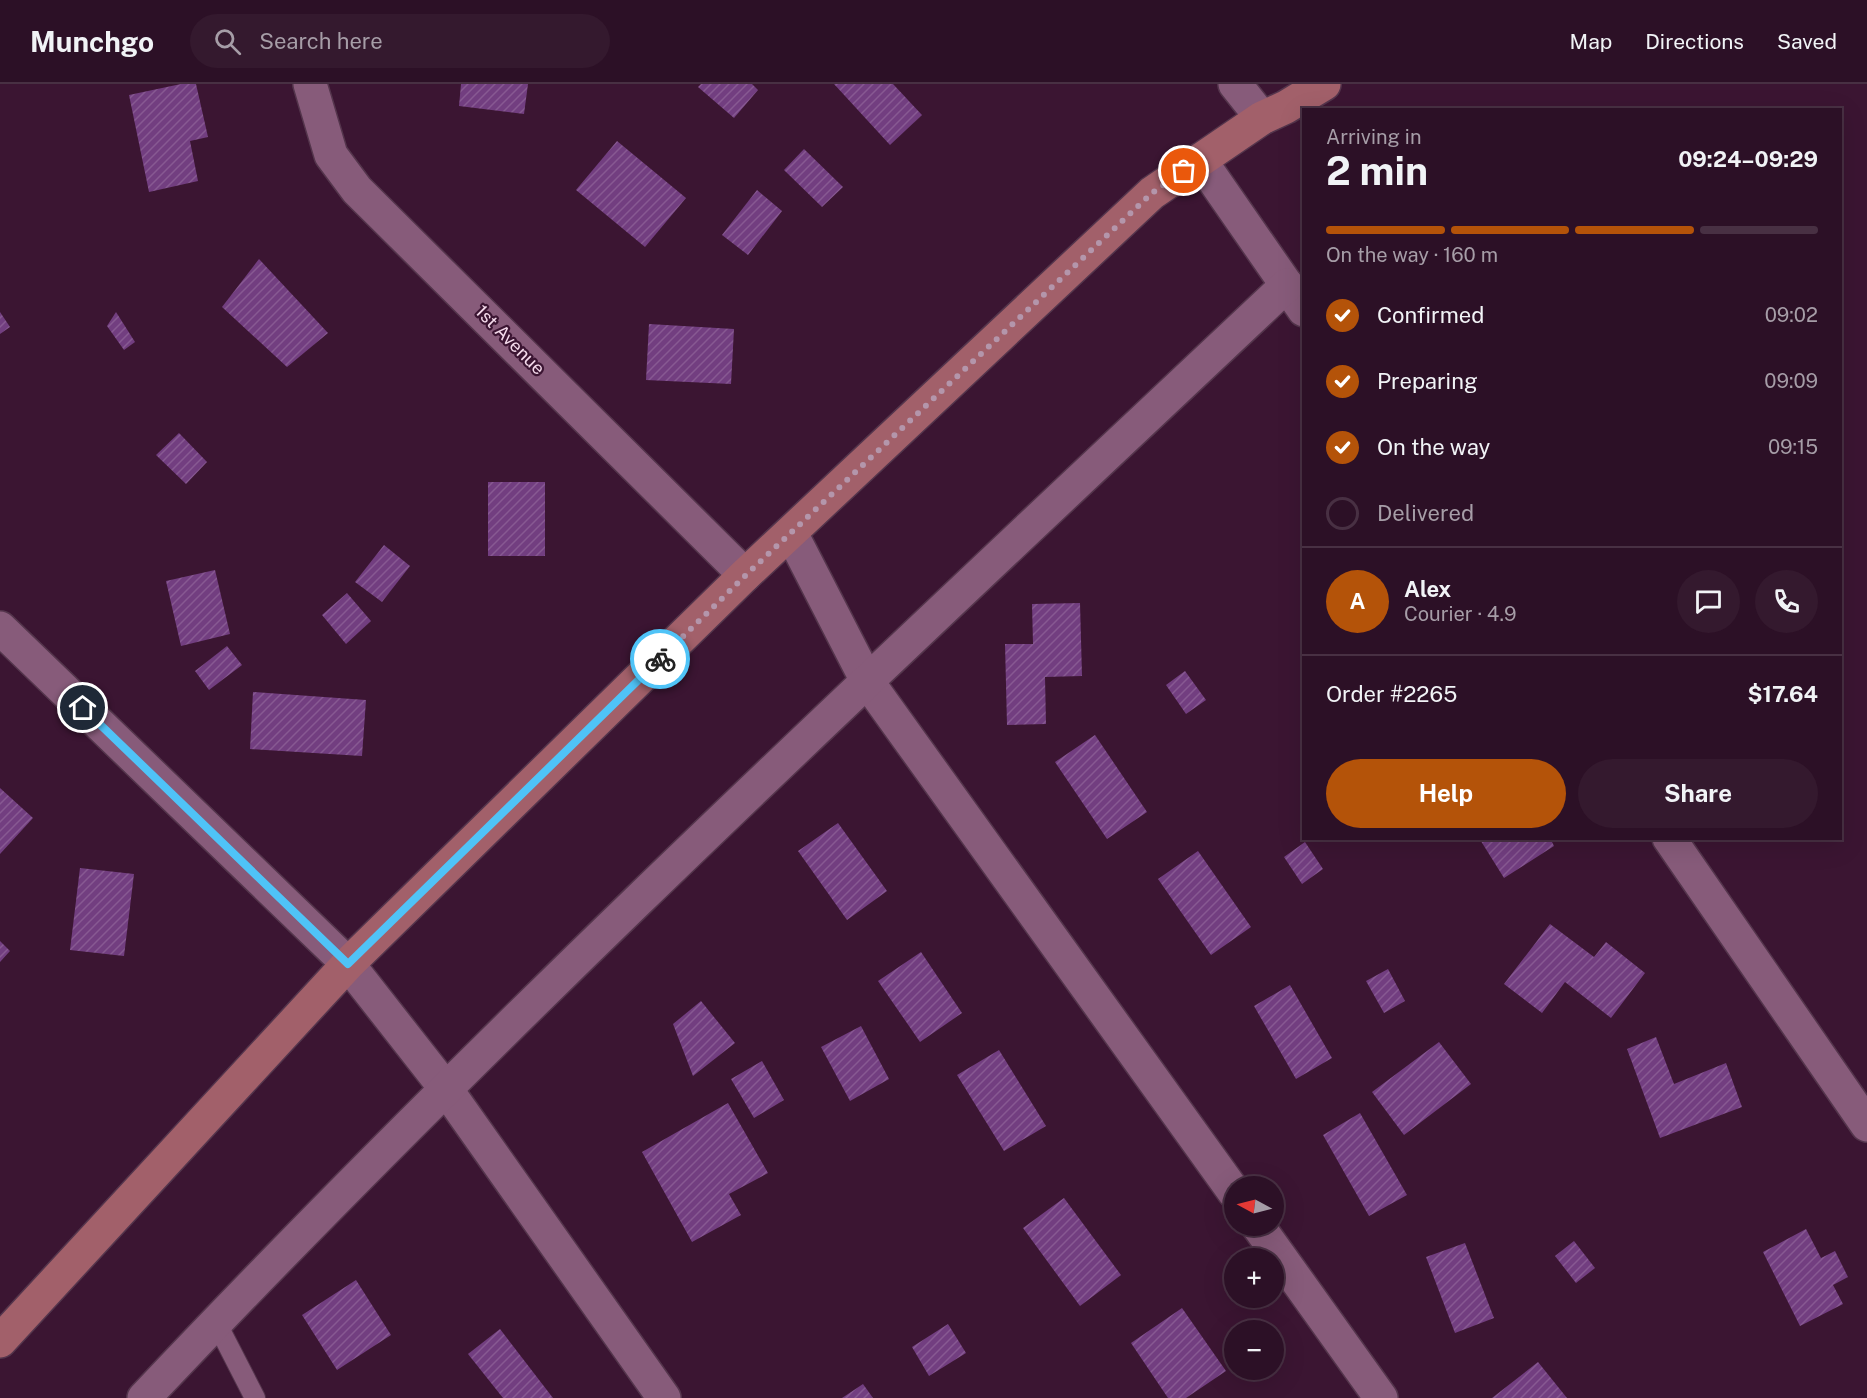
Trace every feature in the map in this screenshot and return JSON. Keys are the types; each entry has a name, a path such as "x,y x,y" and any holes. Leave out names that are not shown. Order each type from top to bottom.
{"main road":[{"path":"0,1341 348,964 746,575 1152,193 1262,118 1286,107 1324,84"}],"street":[{"name":"1st Avenue","path":"309,84 331,155 357,190 746,575"},
{"path":"1235,84 1262,118"},
{"path":"144,1398 446,1089 867,681 1295,298 1200,160"},
{"path":"791,533 867,681 1224,1178"},
{"path":"0,628 348,964 446,1089 664,1398"},
{"path":"1670,840 1867,1125"},
{"path":"1265,1236 1381,1398"}],"lane":[{"path":"216,1322 255,1398"}],"building":[{"path":"181,84 196,84 208,137 190,141 198,181 149,192 129,95"},
{"path":"461,84 528,84 524,114 459,106"},
{"path":"701,84 752,84 758,90 734,118 698,87"},
{"path":"834,84 893,84 922,115 890,145"},
{"path":"617,141 686,198 645,247 576,190"},
{"path":"804,149 843,187 822,207 784,170"},
{"path":"757,190 782,211 748,255 722,235"},
{"path":"259,259 328,333 287,367 222,307"},
{"path":"0,312 10,327 0,334"},
{"path":"116,312 135,342 124,350 107,326"},
{"path":"649,324 734,329 731,384 646,380"},
{"path":"179,433 207,462 186,484 156,455"},
{"path":"488,482 545,482 545,556 488,556"},
{"path":"384,545 410,566 382,602 355,582"},
{"path":"215,570 230,634 181,646 166,581"},
{"path":"347,593 371,621 346,644 322,615"},
{"path":"1080,603 1082,676 1045,677 1046,724 1007,725 1005,644 1033,644 1032,604"},
{"path":"227,646 242,665 209,690 195,671"},
{"path":"1185,671 1206,700 1186,714 1166,685"},
{"path":"253,692 366,700 362,756 250,749"},
{"path":"1095,735 1147,812 1107,839 1055,762"},
{"path":"0,788 33,818 0,854"},
{"path":"838,823 887,891 847,920 798,851"},
{"path":"1480,840 1551,840 1554,846 1504,878"},
{"path":"1305,842 1323,869 1302,884 1284,857"},
{"path":"1198,851 1251,927 1211,955 1158,879"},
{"path":"80,868 134,874 124,956 70,950"},
{"path":"1550,924 1594,957 1606,942 1645,973 1611,1018 1565,982 1542,1013 1504,984"},
{"path":"0,941 10,951 0,962"},
{"path":"921,952 962,1013 920,1042 878,981"},
{"path":"1388,969 1405,1001 1384,1013 1366,981"},
{"path":"1290,985 1332,1058 1296,1079 1254,1006"},
{"path":"701,1001 735,1043 693,1076 673,1024"},
{"path":"861,1026 889,1079 850,1101 821,1047"},
{"path":"1656,1037 1674,1084 1726,1063 1742,1107 1660,1138 1627,1049"},
{"path":"1439,1042 1471,1084 1404,1135 1372,1092"},
{"path":"999,1050 1046,1126 1004,1151 957,1075"},
{"path":"762,1061 784,1100 754,1118 731,1079"},
{"path":"728,1103 768,1173 729,1194 741,1215 692,1242 642,1152"},
{"path":"1360,1113 1407,1195 1369,1216 1323,1135"},
{"path":"1064,1198 1121,1275 1080,1306 1023,1228"},
{"path":"1806,1229 1821,1258 1835,1251 1848,1277 1833,1285 1843,1304 1800,1326 1763,1252"},
{"path":"1574,1241 1595,1268 1576,1283 1555,1256"},
{"path":"1465,1243 1494,1318 1455,1333 1426,1257"},
{"path":"356,1280 391,1335 337,1370 302,1315"},
{"path":"1182,1308 1224,1368 1224,1372 1186,1398 1168,1398 1131,1343"},
{"path":"948,1324 966,1353 929,1376 912,1347"},
{"path":"500,1329 553,1398 503,1398 468,1354"},
{"path":"1538,1362 1567,1398 1492,1398"},
{"path":"863,1384 873,1398 842,1398"}],"way so far":[{"path":"660,659 746,575 1152,193 1184,171"}],"route":[{"path":"83,708 348,964 660,659"}]}
